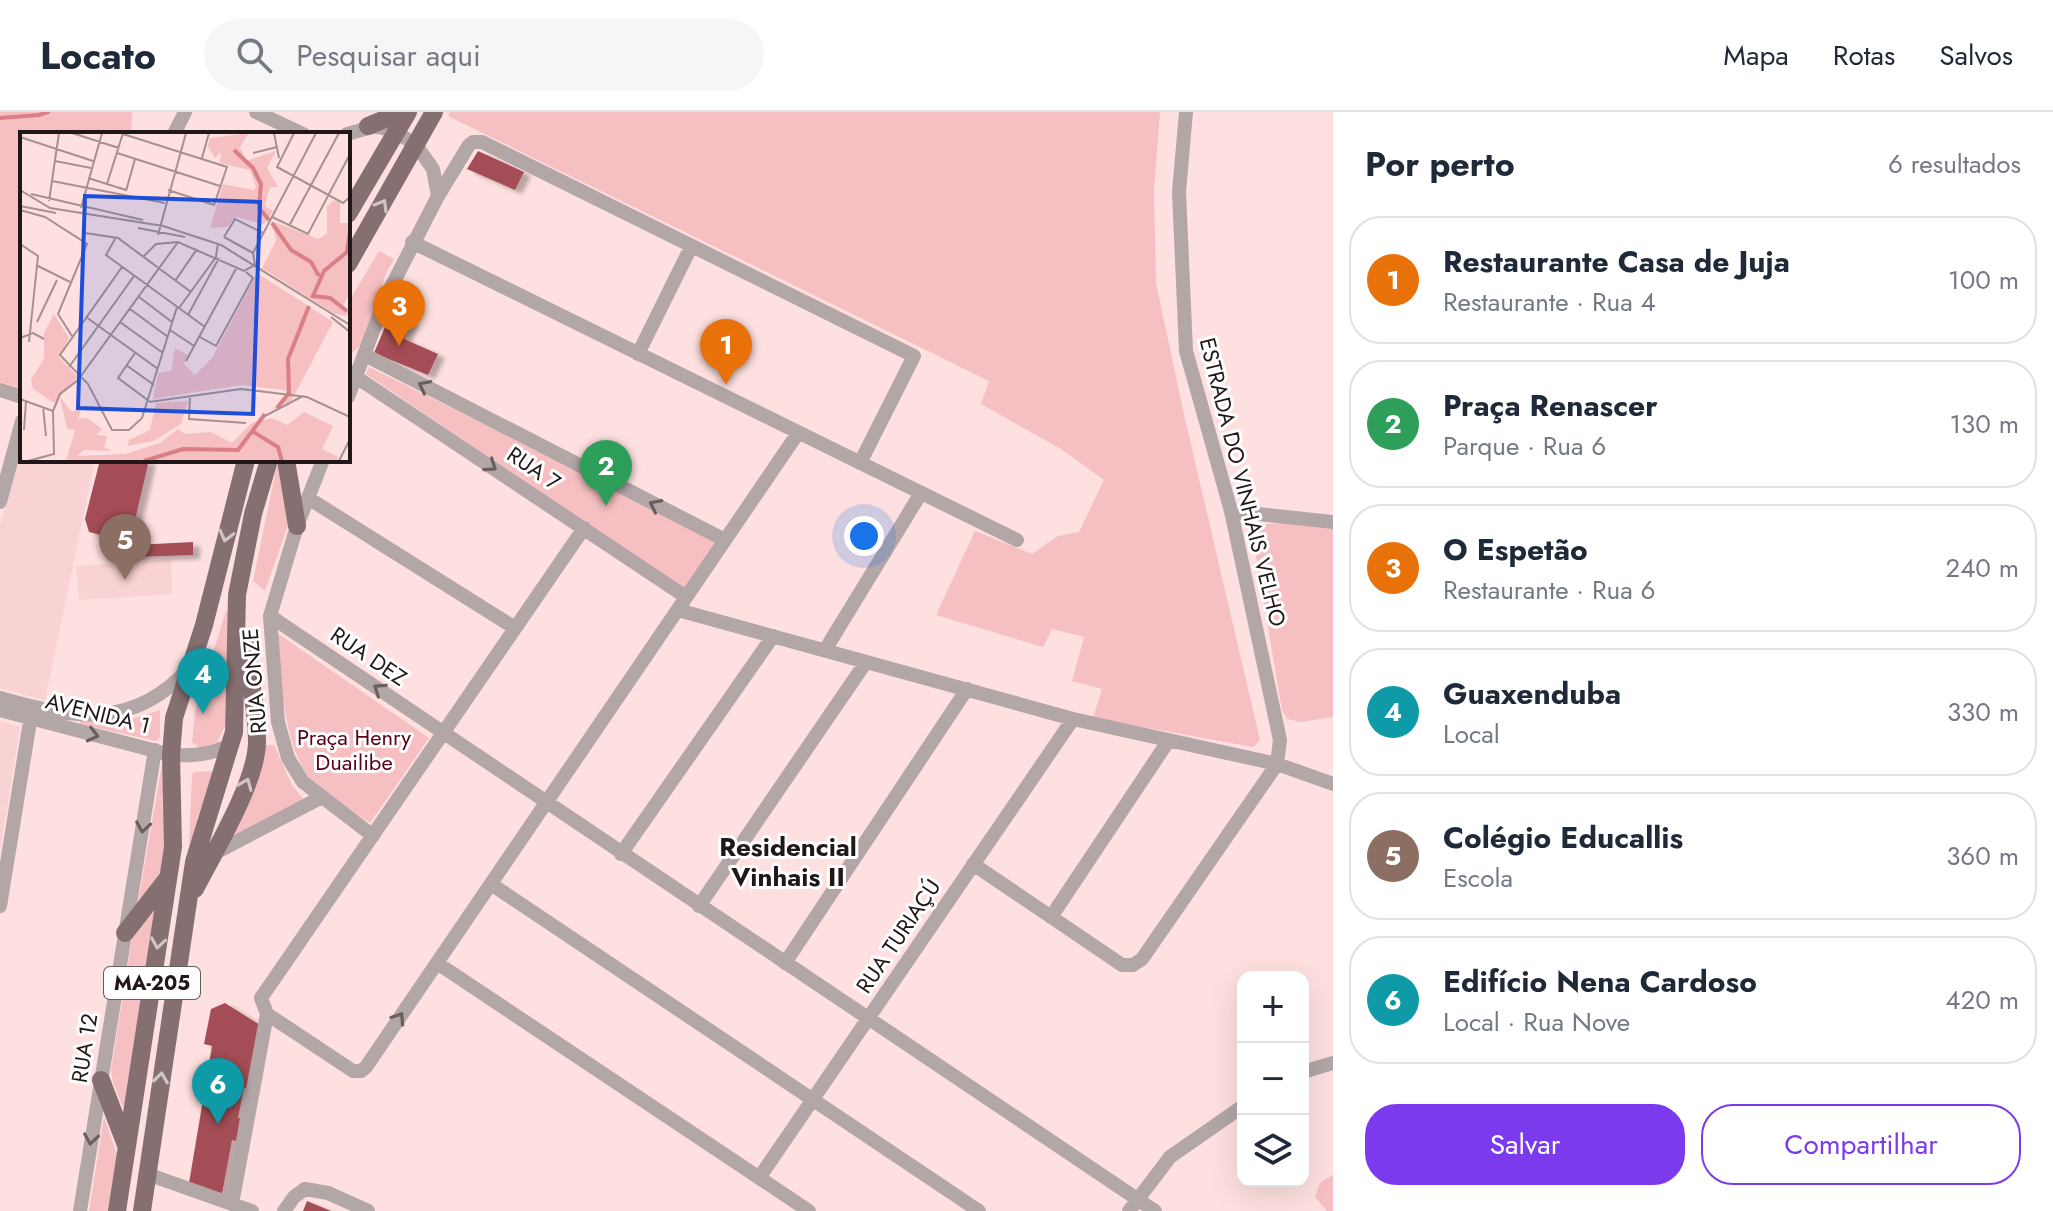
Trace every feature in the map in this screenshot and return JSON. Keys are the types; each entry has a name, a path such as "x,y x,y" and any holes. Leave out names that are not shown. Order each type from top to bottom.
{"main road":[{"path":"368,126 405,112"},
{"path":"351,199 396,132 405,112"},
{"path":"350,260 434,112"},
{"name":"MA-205","path":"117,1211 174,836 163,752 192,665 245,462"},
{"name":"MA-205","path":"142,1211 194,862 231,744 235,719 237,595 253,514 268,462"},
{"path":"286,462 297,526"},
{"path":"186,906 247,784 255,756 256,726 246,618 253,514"},
{"path":"125,933 169,877"},
{"path":"101,1080 127,1146"}],"street":[{"path":"175,132 185,112"},
{"path":"256,112 299,132"},
{"name":"ESTRADA DO VINHAIS VELHO","path":"1186,112 1179,192 1186,351 1231,511 1280,740 1277,764"},
{"path":"350,133 368,126 396,132 416,145 433,169 438,196"},
{"path":"351,372 365,355 386,297 438,196 469,145 482,142 914,356 860,463"},
{"path":"412,242 1017,540"},
{"path":"638,354 691,247"},
{"path":"365,355 725,540"},
{"name":"RUA 7","path":"351,372 686,597"},
{"path":"0,390 20,396"},
{"path":"0,502 20,428"},
{"path":"267,1014 353,1071 361,1071 798,433"},
{"name":"RUA ONZE","path":"322,462 297,526 270,616 272,665 282,742 295,773 320,798 373,836"},
{"path":"825,650 921,493"},
{"path":"308,498 515,628"},
{"path":"1231,511 1333,522"},
{"path":"232,1204 267,1014 261,998 584,528"},
{"path":"678,610 1073,719 1277,764 1333,784"},
{"name":"RUA DEZ","path":"270,616 867,1019 1133,1206 1155,1211"},
{"path":"621,854 773,636"},
{"path":"699,906 866,662"},
{"name":"AVENIDA 1","path":"0,710 71,713 130,710 156,699 192,665"},
{"path":"785,963 967,689"},
{"name":"AVENIDA 1","path":"0,698 31,713 163,752 208,754 231,744"},
{"path":"0,906 31,713"},
{"name":"RUA TURIAÇÚ","path":"759,1178 1073,719"},
{"path":"1051,917 1169,740"},
{"name":"RUA 12","path":"80,1211 125,933 163,752"},
{"path":"973,864 1122,965 1129,966 1142,959 1277,764"},
{"path":"213,855 320,798"},
{"path":"491,884 979,1211"},
{"path":"437,963 809,1211"},
{"path":"1309,1070 1333,1063"},
{"path":"1133,1206 1170,1157 1237,1110"},
{"path":"147,1174 252,1211"},
{"path":"284,1211 294,1197 305,1189 328,1193 368,1211"}],"shaded area":[{"path":"20,457 20,462 95,462 45,700 0,688 0,525"},
{"path":"171,559 172,594 79,600 76,566"},
{"path":"0,721 20,727 0,851"}],"green space":[{"path":"0,112 132,112 131,132 20,132 20,388 0,382"},
{"path":"450,112 1160,112 1154,190 1156,283 1260,740 1253,747 1093,718 1102,689 1072,681 1084,637 1052,629 1043,647 936,615 975,531 1032,554 1058,536 1079,532 1104,480 1061,449 981,404 989,381 448,116"},
{"path":"379,251 394,259 386,273 363,340 350,354 350,300"},
{"path":"369,367 718,540 687,591 366,374"},
{"path":"280,463 289,522 265,591 253,581 277,465"},
{"path":"1263,524 1333,529 1333,717 1301,722 1287,719 1282,710 1254,533"},
{"path":"226,611 225,726 217,742 200,748 192,742 195,712"},
{"name":"Praça Henry Duailibe","path":"277,633 429,738 370,823 318,788 297,756 286,715"},
{"path":"160,710 160,737 156,741 80,724 80,721 122,722"},
{"path":"264,745 274,745 292,785 304,800 234,835 254,792"},
{"path":"162,764 169,811 159,879 138,903"},
{"path":"214,771 189,850 192,775 194,772"},
{"path":"155,906 125,1112 111,1070 132,939"},
{"path":"104,1116 118,1158 109,1211 89,1211"},
{"path":"1333,1175 1333,1211 1327,1211 1315,1197 1320,1183"}],"building":[{"path":"478,151 524,172 515,190 467,169"},
{"path":"391,313 412,321 404,339 438,354 428,375 374,353"},
{"path":"99,462 149,462 130,542 89,532 85,519"},
{"path":"193,542 193,555 135,557 135,545"},
{"path":"225,1003 260,1025 249,1090 244,1088 236,1141 232,1140 222,1194 189,1183 212,1046 204,1044 211,1009"},
{"path":"307,1201 331,1211 303,1211"}],"waterway":[{"path":"0,118 48,112"}],"place":[{"name":"O Espetão","path":"399,346"},
{"name":"Restaurante Casa de Juja","path":"726,385"},
{"name":"Praça Renascer","path":"606,506"},
{"name":"Colégio Educallis","path":"125,580"},
{"name":"Guaxenduba","path":"203,714"},
{"name":"Edifício Nena Cardoso","path":"218,1124"}],"district":[{"name":"Residencial Vinhais II","path":"788,862"}]}
